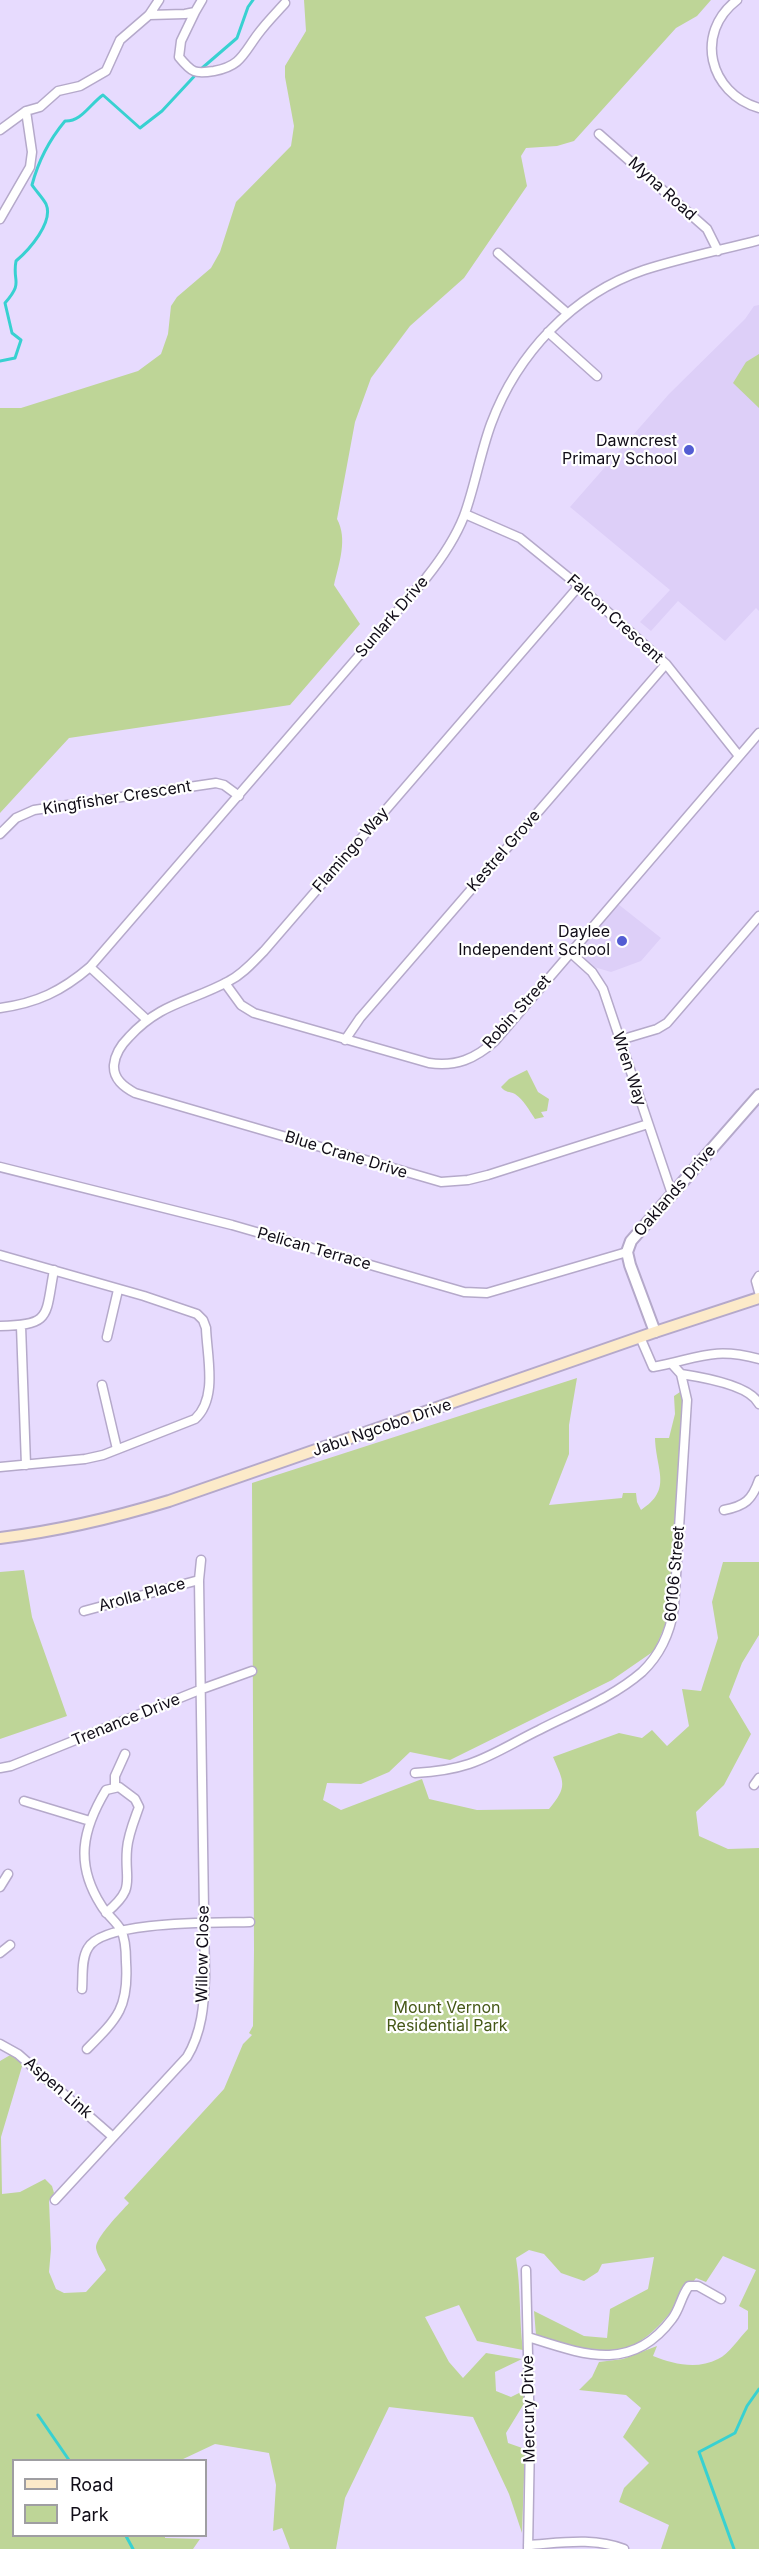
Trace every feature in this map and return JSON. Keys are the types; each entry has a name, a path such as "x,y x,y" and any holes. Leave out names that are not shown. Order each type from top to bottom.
{"main road":[{"name":"Jabu Ngcobo Drive","path":"0,1538 48,1532 99,1521 169,1501 640,1337 759,1298"}],"street":[{"path":"0,130 26,111 40,107 58,91 80,86 106,71 120,40 149,15 159,0"},
{"path":"202,0 179,49 179,57 190,69 200,74 225,70 239,62 258,33 285,3"},
{"path":"736,0 723,12 713,32 711,48 713,65 721,82 738,100 759,108"},
{"path":"149,15 195,12"},
{"path":"0,219 30,167 32,152 26,111"},
{"name":"Myna Road","path":"599,134 707,229 718,250"},
{"name":"Sunlark Drive","path":"0,1008 19,1006 49,996 90,967 426,578 448,548 465,514 491,424 505,390 522,363 548,332 567,313 603,289 643,270 759,240"},
{"path":"498,253 567,313"},
{"path":"548,332 597,376"},
{"name":"Falcon Crescent","path":"465,514 520,538 579,586 666,664 739,756"},
{"name":"Flamingo Way","path":"146,1019 165,1007 225,983 240,974 264,951 579,586"},
{"name":"Kestrel Grove","path":"345,1040 360,1018 666,664"},
{"name":"Robin Street","path":"225,983 247,1010 429,1063 444,1065 468,1060 483,1052 495,1041 759,733"},
{"name":"Kingfisher Crescent","path":"0,834 16,818 34,810 216,783 224,785 239,796"},
{"path":"620,1040 657,1029 667,1023 759,916"},
{"name":"Wren Way","path":"571,953 598,979 672,1194"},
{"path":"90,967 146,1019"},
{"name":"Blue Crane Drive","path":"146,1019 126,1039 116,1058 116,1075 130,1090 430,1181 468,1180 648,1124"},
{"name":"Oaklands Drive","path":"655,1332 627,1252 631,1241 759,1095"},
{"name":"Pelican Terrace","path":"0,1167 232,1225 464,1292 487,1293 627,1252"},
{"path":"0,1255 185,1309 203,1320 206,1328 208,1390 207,1402 203,1411 195,1419 117,1449 85,1459 0,1467"},
{"path":"0,1326 34,1324 44,1314 54,1270"},
{"path":"759,1276 756,1281 759,1292"},
{"path":"107,1337 118,1290"},
{"path":"21,1326 26,1465"},
{"path":"640,1337 653,1367 672,1364 696,1355 721,1353 759,1359"},
{"path":"672,1364 681,1374 722,1383 751,1394 759,1404"},
{"name":"60106 Street","path":"415,1773 439,1772 469,1764 578,1712 643,1671 662,1647 672,1624 674,1608 687,1400 681,1374"},
{"path":"102,1386 117,1449"},
{"path":"724,1510 747,1503 759,1480"},
{"name":"Arolla Place","path":"201,1560 199,1580 202,1689"},
{"name":"Arolla Place","path":"84,1611 199,1580"},
{"name":"Trenance Drive","path":"0,1768 11,1766 252,1671"},
{"name":"Willow Close","path":"55,2200 180,2065 194,2045 204,2002 202,1689"},
{"path":"115,1787 115,1776 125,1754"},
{"path":"87,2049 108,2028 122,2008 128,1987 126,1953 121,1931 106,1913 90,1887 85,1869 85,1837 90,1821 106,1790 119,1787 135,1799 139,1808 126,1850 129,1873 125,1893 106,1913"},
{"path":"24,1801 90,1821"},
{"path":"0,1887 8,1874"},
{"path":"82,1989 87,1948 97,1937 158,1925 250,1922"},
{"path":"0,1953 10,1945"},
{"name":"Aspen Link","path":"0,2044 18,2054 113,2137"},
{"name":"Mercury Drive","path":"526,2270 530,2440 528,2547"},
{"path":"528,2337 592,2356 609,2357 628,2353 649,2342 671,2321 689,2286 698,2286 721,2299"},
{"path":"528,2547 596,2542 609,2543 624,2549"}],"shaded area":[{"name":"Dawncrest Primary School","path":"759,305 759,611 756,608 725,641 678,601 651,631 640,622 670,590 570,507 669,394 745,319 754,306"},
{"name":"Daylee Independent School","path":"618,904 661,938 641,961 611,972 594,967 581,956 579,951"}],"green space":[{"path":"304,0 711,0 697,16 676,28 574,141 557,146 526,148 521,156 527,186 464,278 410,326 371,378 355,422 337,519 342,543 334,585 360,624 290,705 69,738 0,813 0,408 21,408 138,371 161,354 168,334 171,306 177,297 211,268 220,252 236,202 291,146 294,126 285,66 306,31"},
{"path":"759,354 759,408 733,383 746,362"},
{"path":"527,1070 538,1092 549,1099 547,1111 541,1112 544,1117 535,1119 518,1096 501,1087 509,1079"},
{"name":"Mount Vernon Residential Park","path":"577,1378 569,1425 569,1454 549,1505 622,1498 623,1493 636,1493 641,1510 657,1495 660,1487 655,1438 669,1438 675,1414 674,1396 683,1390 671,1595 667,1621 654,1651 612,1680 450,1760 410,1752 389,1772 361,1784 327,1783 323,1800 341,1810 422,1779 429,1799 477,1810 549,1809 562,1789 562,1779 553,1757 619,1733 642,1738 652,1730 667,1746 689,1726 682,1689 701,1691 718,1638 712,1602 723,1562 759,1562 759,1635 742,1663 729,1697 751,1734 724,1785 696,1812 699,1836 728,1849 759,1848 759,2549 661,2549 669,2525 619,2502 624,2488 649,2463 623,2437 641,2408 626,2395 579,2390 592,2377 599,2362 623,2359 657,2346 653,2356 677,2363 702,2364 722,2357 748,2329 748,2311 739,2306 756,2270 723,2256 706,2282 696,2278 666,2318 641,2341 611,2352 594,2351 536,2335 534,2311 584,2336 607,2338 610,2309 648,2289 654,2257 602,2264 598,2272 584,2281 561,2273 544,2254 529,2250 516,2258 523,2350 477,2341 459,2305 425,2317 449,2362 463,2378 486,2353 522,2359 495,2372 496,2391 511,2397 523,2391 525,2402 506,2433 508,2443 525,2449 522,2533 509,2494 473,2417 389,2407 345,2498 336,2549 290,2549 282,2528 273,2531 276,2485 269,2453 215,2444 183,2459 12,2459 12,2537 200,2539 193,2549 0,2549 0,2061 12,2054 23,2063 1,2137 2,2194 20,2192 45,2179 52,2186 54,2193 49,2201 51,2249 49,2272 56,2289 64,2293 86,2292 106,2270 97,2251 97,2244 109,2225 129,2203 124,2198 224,2089 243,2044 252,2035 249,2033 253,2026 254,1950 252,1483"},
{"path":"24,1570 32,1617 67,1716 0,1739 0,1572"}],"waterway":[{"path":"0,361 15,358 21,340 12,333 5,303 16,286 16,261 39,235 47,219 46,204 32,185 41,159 60,128 65,121 81,116 103,95 140,128 162,111 201,69 237,38 248,7 253,0"},
{"path":"734,2549 699,2452 735,2433 747,2406 759,2389"},
{"path":"38,2415 68,2459"},
{"path":"127,2537 133,2549"}],"place":[{"name":"Dawncrest Primary School","path":"689,450"},
{"name":"Daylee Independent School","path":"622,941"}]}
